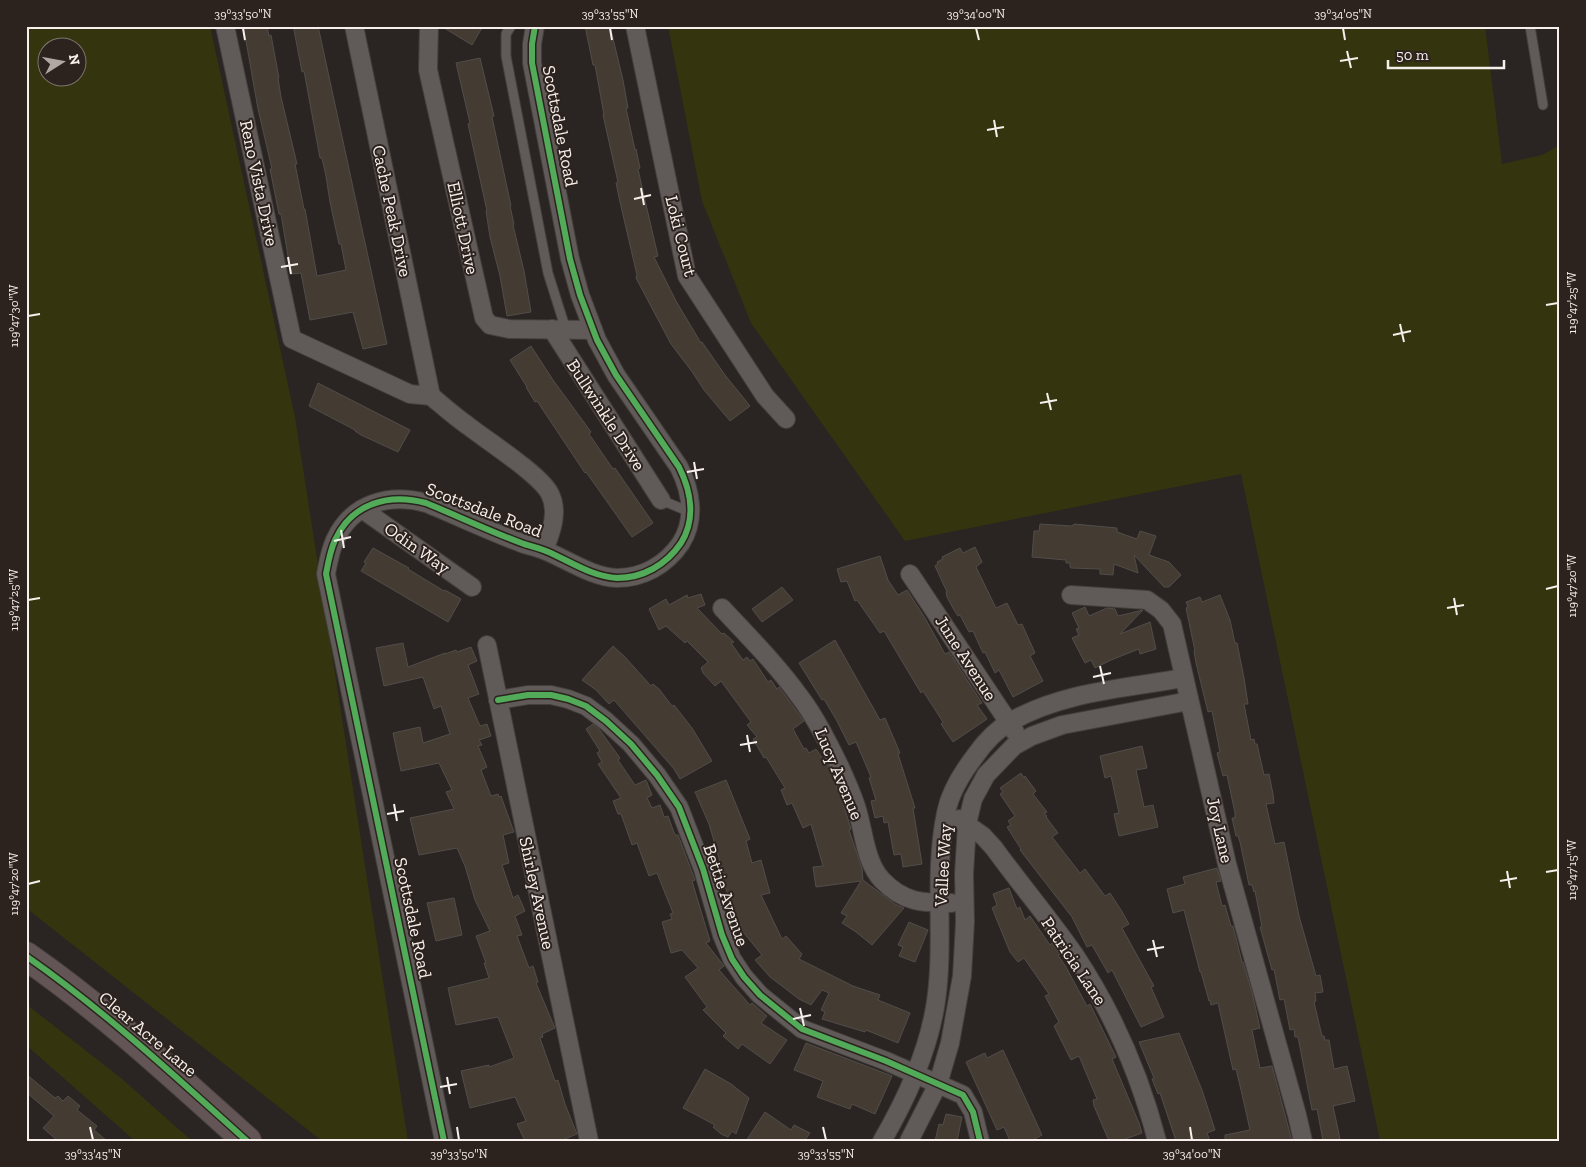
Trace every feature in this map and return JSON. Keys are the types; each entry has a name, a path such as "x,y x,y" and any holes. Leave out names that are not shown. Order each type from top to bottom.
{"main road":[{"name":"Clear Acre Lane","path":"26,956 132,1039 247,1141"}],"street":[{"name":"Reno Vista Drive","path":"225,26 292,339 410,394 431,396"},
{"name":"Cache Peak Drive","path":"354,26 431,396"},
{"name":"Elliott Drive","path":"429,26 428,70 484,318 490,325 498,328 593,330"},
{"name":"Scottsdale Road","path":"444,1141 326,574 335,541 343,526 362,509 377,502 394,498 410,499 426,503 524,544 544,550 600,575 616,578 632,577 648,572 664,563 684,538 690,521 691,502 687,484 679,467 616,375 593,330 580,295 570,259 532,63 532,44 535,26"},
{"name":"Loki Court","path":"635,26 687,276 765,396 786,419"},
{"name":"Bullwinkle Drive","path":"559,330 660,500"},
{"name":"Scottsdale Road","path":"431,396 535,476 550,494 554,511 553,528 544,550"},
{"name":"Odin Way","path":"362,509 472,587"},
{"name":"June Avenue","path":"910,574 1021,742"},
{"name":"Joy Lane","path":"1072,595 1147,600 1162,610 1172,624 1227,864 1303,1141"},
{"name":"Lucy Avenue","path":"722,608 764,653 801,697 818,724 840,768 854,802 872,865 881,880 909,900 965,903"},
{"name":"Shirley Avenue","path":"487,645 589,1141"},
{"name":"Vallee Way","path":"882,1141 916,1074 925,1049 936,1002 940,955 941,854 946,812 961,775 985,742 1008,723 1036,709 1080,696 1184,678"},
{"name":"Bettie Avenue","path":"498,700 528,695 560,697 586,706 606,721 631,744 657,775 679,807 703,869 722,936 732,958 744,977 760,995 802,1029 916,1074 963,1095 972,1112 980,1141"},
{"name":"Vallee Way","path":"909,1141 938,1084 950,1043 962,976 967,824 973,799 986,775 1014,746 1032,736 1062,725 1189,701"},
{"name":"Patricia Lane","path":"946,812 967,824 983,836 994,848 1074,954 1098,994 1118,1033 1143,1093 1157,1141"}],"lane":[{"path":"511,26 506,34 506,56 559,330"},
{"path":"1530,26 1543,105"},
{"path":"660,500 690,512"}],"shaded area":[{"path":"26,26 210,26 295,417 408,1141 322,1141 26,908"},
{"path":"668,26 1485,26 1502,164 1542,155 1560,145 1560,1141 1380,1141 1241,474 905,541 751,323 702,201"},
{"path":"26,1004 121,1078 192,1141 135,1141 26,1045"}],"building":[{"path":"242,26 267,26 269,36 271,35 281,97 297,164 295,164 317,276 346,270 322,158 320,158 304,71 302,72 294,30 294,26 318,26 387,344 363,349 353,312 310,320 301,273 291,274 281,214 279,214 270,169 272,169"},
{"path":"441,26 483,26 472,45"},
{"path":"585,26 610,26 623,80 628,108 626,108 640,168 638,169 658,256 654,257 676,301 701,343 750,406 730,421 704,390 671,344 636,278 637,275 616,183 618,182 603,115 595,65 593,65"},
{"path":"480,58 494,116 492,117 531,312 507,316 468,124 470,123 456,63"},
{"path":"531,346 591,432 589,434 613,469 615,468 653,523 632,537 585,473 537,401 535,402 510,360"},
{"path":"318,383 410,430 398,452 361,435 309,406"},
{"path":"1040,524 1072,526 1074,524 1117,528 1117,532 1137,539 1140,531 1156,536 1149,555 1169,562 1181,575 1169,587 1164,587 1134,555 1138,573 1114,564 1113,575 1100,574 1100,569 1071,568 1070,563 1066,563 1066,560 1032,557 1034,531 1039,531"},
{"path":"975,547 982,562 976,567 996,608 1007,603 1018,625 1022,624 1035,653 1030,656 1043,681 1013,697 999,670 995,673 973,631 969,632 960,615 958,616 954,610 935,566 938,564 937,562 943,559 942,557 960,548 963,553"},
{"path":"373,548 409,568 444,591 461,599 448,622 361,571 366,563 364,562"},
{"path":"880,556 888,580 898,595 907,590 945,654 949,652 982,703 977,705 987,719 953,742 941,724 943,722 923,691 921,693 884,631 880,633 857,600 855,601 847,581 841,582 837,569"},
{"path":"782,587 793,600 762,622 752,609"},
{"path":"701,594 705,605 697,608 722,634 724,633 734,642 731,643 743,660 747,657 750,661 753,659 768,682 771,680 777,689 779,687 804,721 793,729 804,749 806,748 809,753 816,749 828,766 851,829 849,830 862,868 863,880 895,904 904,908 872,945 842,923 847,916 841,913 861,881 816,887 813,867 823,866 811,824 803,828 792,803 787,805 781,790 785,788 753,739 757,737 747,725 751,722 721,681 715,686 703,673 701,668 708,662 687,641 685,643 666,626 659,630 649,609 666,599 669,605 687,595 688,598"},
{"path":"1220,595 1230,620 1235,643 1237,643 1248,704 1244,704 1251,740 1254,739 1255,744 1257,744 1264,775 1269,774 1274,803 1266,804 1275,844 1284,842 1299,916 1316,976 1320,975 1323,992 1315,993 1316,1001 1314,1002 1322,1036 1324,1036 1325,1040 1329,1040 1334,1069 1347,1066 1355,1101 1333,1106 1340,1139 1323,1141 1317,1109 1312,1110 1298,1037 1295,1037 1294,1029 1290,1030 1284,999 1280,1000 1274,969 1272,970 1260,927 1262,927 1255,891 1252,885 1249,885 1240,842 1238,836 1236,836 1232,818 1235,818 1235,813 1227,775 1223,776 1217,753 1220,752 1212,711 1208,712 1196,663 1186,602 1200,597 1202,602"},
{"path":"1085,607 1089,616 1107,608 1115,609 1118,616 1143,610 1120,634 1150,622 1156,649 1140,654 1139,649 1095,668 1091,660 1085,663 1072,638 1079,635 1076,629 1079,628 1072,613"},
{"path":"835,640 880,720 885,718 900,753 898,754 915,808 913,808 922,864 903,867 901,854 894,855 888,822 884,823 883,816 875,818 871,801 876,800 869,778 871,777 856,742 849,745 824,699 822,700 799,663"},
{"path":"403,643 408,667 445,653 456,650 457,652 471,647 477,661 468,665 479,694 468,698 480,726 487,724 491,736 479,740 482,745 478,746 487,767 481,770 491,796 498,794 499,797 501,796 514,832 503,835 509,863 502,865 513,898 518,895 525,911 515,916 522,935 517,936 529,968 533,966 538,982 536,983 555,1028 542,1034 543,1037 540,1038 555,1081 558,1080 577,1134 560,1141 525,1141 517,1124 526,1121 515,1097 470,1108 461,1071 489,1065 489,1067 514,1058 498,1017 456,1025 448,988 489,978 484,963 486,963 476,936 490,931 475,900 465,866 457,848 419,855 410,818 454,809 446,792 452,790 439,763 401,771 393,733 420,727 423,743 450,734 441,706 434,709 423,677 384,686 376,648"},
{"path":"613,646 651,686 653,684 672,706 674,705 692,728 712,761 680,779 674,769 614,700 609,704 596,690 582,680"},
{"path":"593,724 599,729 620,758 618,760 635,785 646,780 652,795 647,798 652,808 660,805 664,817 668,816 675,835 678,835 695,880 692,881 710,941 706,943 724,966 719,970 750,1005 752,1003 767,1016 761,1023 787,1040 770,1064 742,1044 738,1049 723,1036 726,1033 703,1010 707,1007 685,977 698,968 682,950 671,953 662,922 672,919 670,914 673,913 657,873 649,876 637,843 632,845 621,814 618,814 613,801 621,798 598,764 602,762 597,753 600,751 586,729"},
{"path":"1142,746 1147,768 1136,770 1144,807 1153,805 1158,827 1119,836 1114,814 1119,813 1111,776 1105,778 1100,756"},
{"path":"1021,773 1036,791 1033,794 1047,812 1044,813 1046,817 1058,833 1052,837 1080,873 1085,869 1105,896 1110,893 1121,910 1129,924 1122,928 1154,986 1151,987 1164,1017 1141,1027 1112,970 1108,973 1092,945 1087,947 1072,917 1020,850 1007,827 1011,825 1008,821 1015,816 1000,794 1003,792 1000,788"},
{"path":"726,780 750,839 746,841 752,863 761,860 770,893 761,895 782,939 786,936 802,954 799,959 853,986 880,995 878,1000 910,1013 898,1043 866,1030 865,1032 822,1019 825,1012 821,1010 829,993 822,990 811,1005 799,999 770,977 755,960 762,955 743,932 735,916 720,871 719,858 709,824 695,792"},
{"path":"1217,868 1221,881 1216,882 1222,906 1225,905 1231,926 1233,926 1260,1028 1252,1030 1260,1068 1272,1066 1292,1141 1225,1141 1225,1135 1250,1130 1242,1094 1236,1069 1233,1070 1218,1003 1211,1005 1209,1001 1184,910 1173,913 1167,889 1185,884 1183,877"},
{"path":"1009,888 1017,909 1020,907 1025,920 1030,916 1050,945 1052,943 1060,954 1058,955 1087,1006 1090,1004 1116,1057 1112,1059 1142,1133 1120,1141 1109,1141 1094,1106 1093,1100 1097,1099 1079,1056 1071,1060 1054,1026 1059,1022 1045,996 1049,994 1024,958 1018,962 1010,952 992,908 997,905 993,894"},
{"path":"454,898 462,935 436,941 427,903"},
{"path":"909,922 928,930 915,962 899,956 903,947 898,945"},
{"path":"1179,1033 1202,1090 1215,1130 1207,1133 1210,1141 1176,1141 1160,1093 1158,1094 1152,1079 1154,1078 1139,1042"},
{"path":"806,1043 892,1076 875,1114 852,1104 850,1109 817,1097 823,1081 794,1070"},
{"path":"1003,1050 1042,1135 1031,1141 1010,1141 1004,1127 997,1130 966,1062 985,1053 987,1058"},
{"path":"705,1069 731,1084 749,1098 736,1134 732,1131 728,1137 721,1134 713,1127 715,1125 683,1108"},
{"path":"26,1074 55,1098 58,1096 63,1101 68,1096 80,1106 77,1110 97,1126 94,1130 107,1141 58,1141 43,1128 54,1116 26,1092"},
{"path":"765,1112 791,1130 794,1125 810,1133 805,1140 807,1141 746,1141"},
{"path":"946,1114 962,1117 957,1141 935,1141 939,1124 943,1125"}],"cycle path":[{"path":"444,1141 326,574 333,544 342,527 362,509 385,501 412,500 426,503 524,544 543,550 598,575 617,578 645,573 668,558 686,534 690,515 689,495 679,467 616,375 597,340 580,295 570,259 532,63 532,44 535,26"},
{"path":"498,700 528,695 551,695 586,706 606,721 631,744 657,775 679,807 703,869 722,935 732,959 744,977 760,995 802,1029 886,1061 963,1095 973,1112 980,1141"},
{"path":"26,956 112,1022 247,1141"}]}
